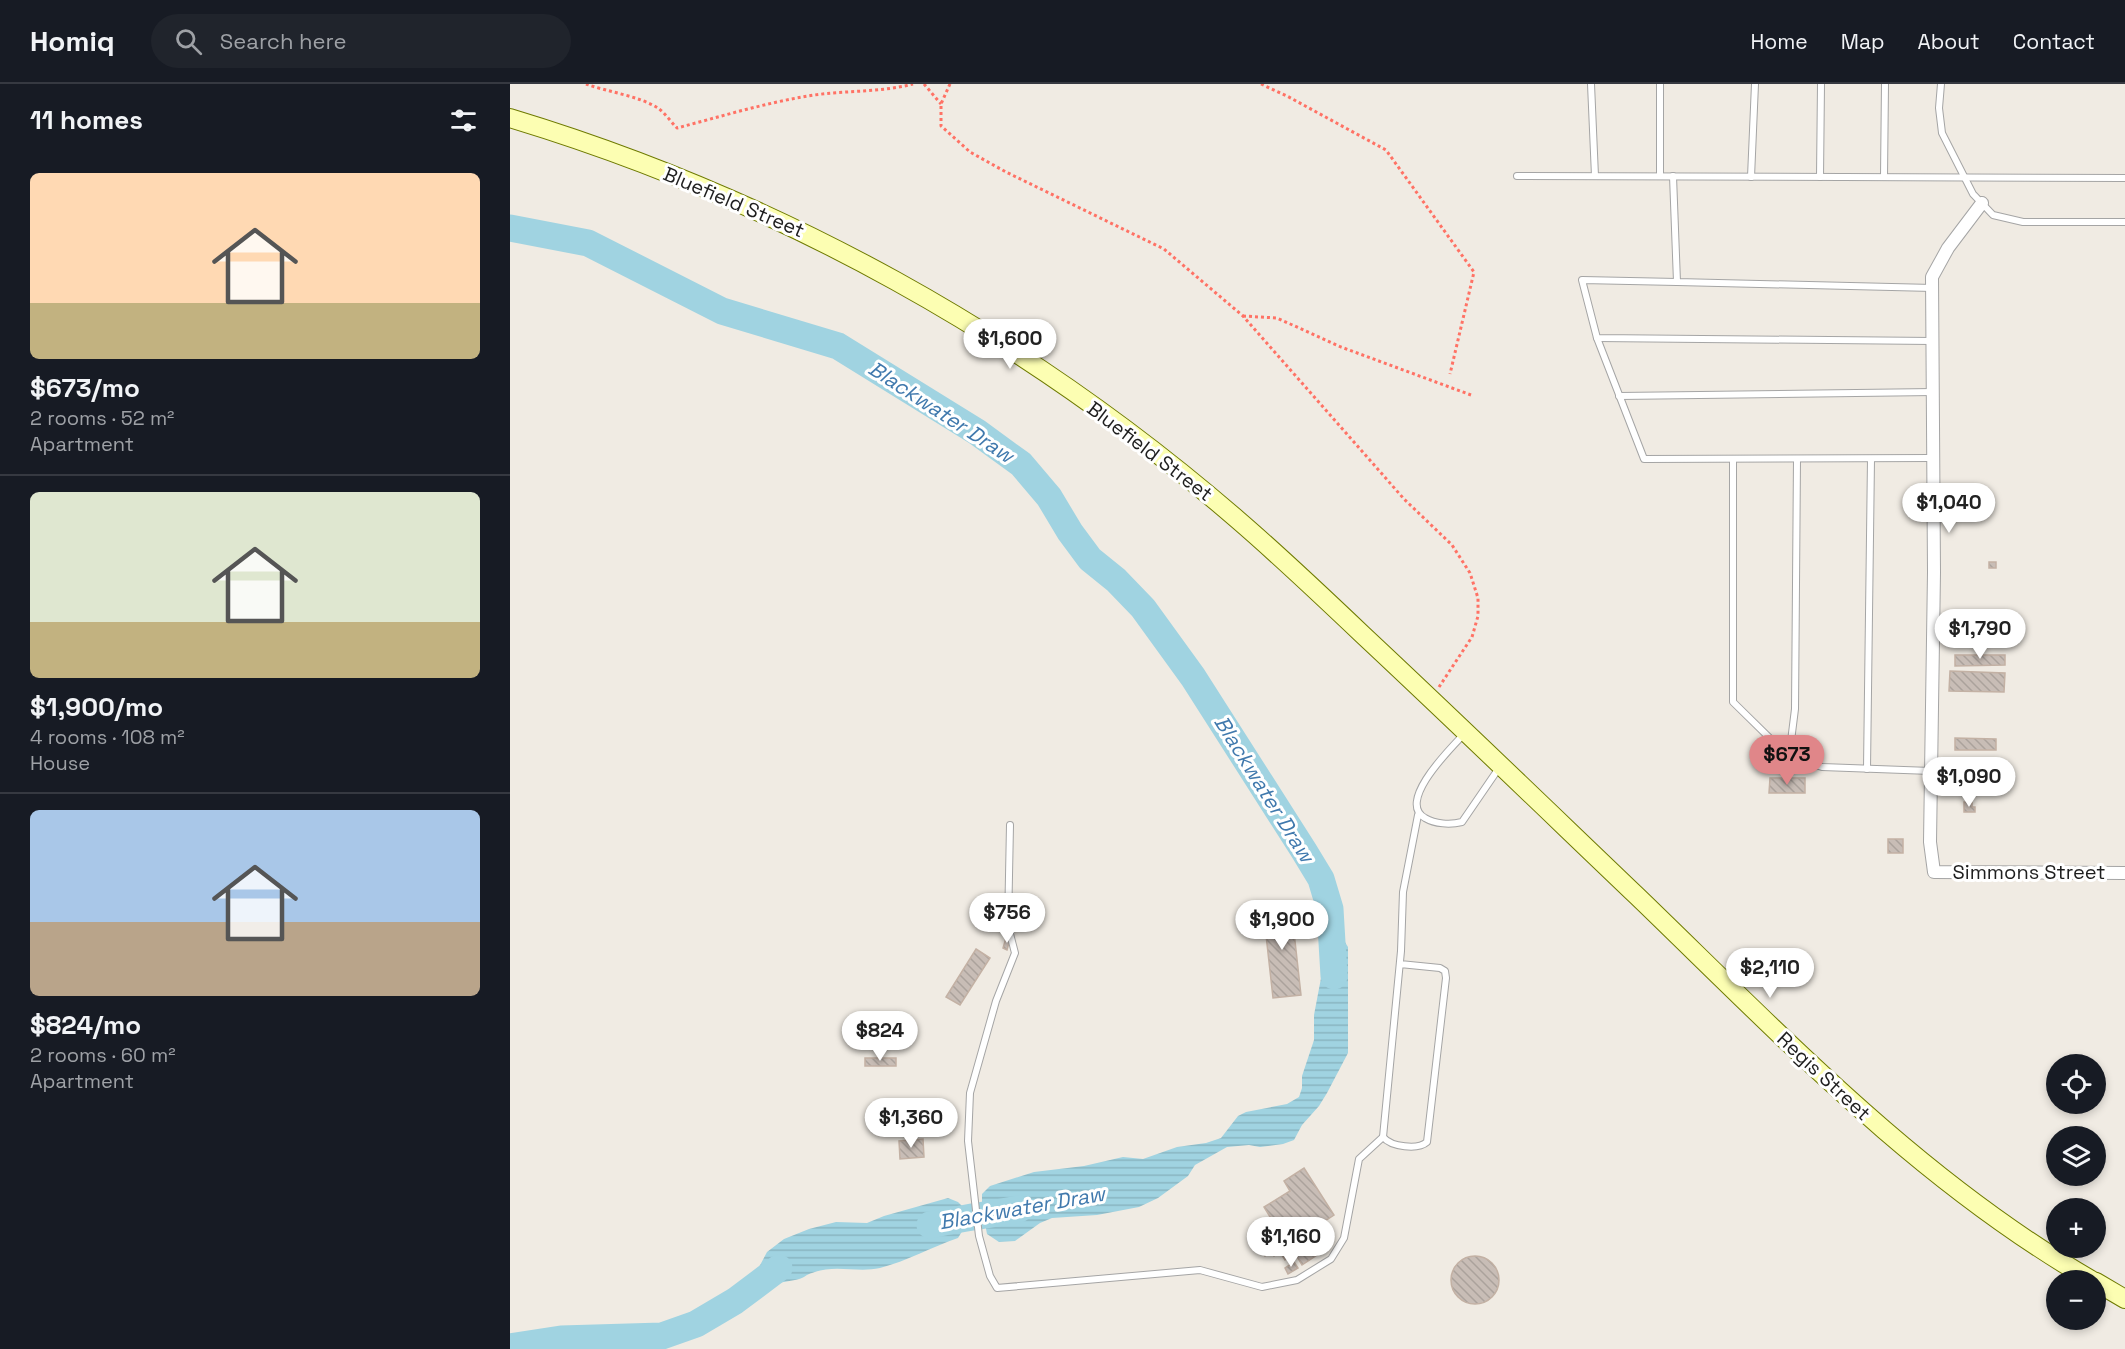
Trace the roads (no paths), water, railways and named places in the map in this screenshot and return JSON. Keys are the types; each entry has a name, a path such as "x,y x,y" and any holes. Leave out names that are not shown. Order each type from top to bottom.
{"main road":[{"name":"Bluefield Street","path":"510,118 600,148 731,198 857,259 1013,350 1145,445 1238,519 1450,716"},
{"name":"Regis Street","path":"1450,716 1882,1129 1972,1202 2075,1270"},
{"name":"Regis Street","path":"2106,1287 2124,1294"}],"street":[{"path":"1932,771 1934,392 1932,277 1948,248 1982,203"},
{"name":"Simmons Street","path":"1932,771 1930,842 1934,872 2125,873"}],"lane":[{"path":"1591,84 1595,176"},
{"path":"1660,84 1660,177"},
{"path":"1751,177 1755,84"},
{"path":"1820,177 1821,84"},
{"path":"1884,177 1885,84"},
{"path":"1941,84 1939,108 1942,133 1973,194 1993,214 2023,222 2125,222"},
{"path":"1517,176 2125,178"},
{"path":"1673,177 1677,282"},
{"path":"1933,288 1582,280 1597,338 1644,459 1934,458"},
{"path":"1597,338 1933,341"},
{"path":"1619,396 1934,392"},
{"path":"1733,459 1733,702 1789,757 1822,767 1932,771"},
{"path":"1789,757 1795,709 1797,459"},
{"path":"1867,769 1871,459"},
{"path":"1010,825 1008,926 1015,953 996,1001 970,1093 968,1141 979,1236 990,1276 997,1288 1200,1270 1262,1287 1297,1280 1331,1259 1344,1238 1359,1159 1383,1137 1400,964 1403,892 1418,814 1415,807 1420,791 1434,767 1466,732"},
{"path":"1418,814 1428,820 1451,825 1462,822 1501,765"},
{"path":"1383,1137 1386,1141 1396,1145 1419,1146 1427,1142 1446,978 1445,971 1440,968 1400,964"}],"water":[{"path":"1332,939 1343,939 1348,947 1348,1053 1319,1106 1302,1125 1294,1140 1260,1147 1249,1145 1227,1147 1195,1165 1188,1176 1158,1198 1139,1207 1097,1215 1052,1218 1040,1223 1015,1241 999,1242 987,1234 982,1194 990,1186 1034,1172 1084,1166 1123,1157 1143,1159 1177,1147 1206,1143 1221,1138 1238,1116 1246,1112 1287,1104 1299,1097 1302,1076 1314,1040 1314,1015 1325,957 1324,943"},
{"path":"948,1198 958,1202 966,1210 966,1225 958,1238 880,1268 820,1270 764,1290 751,1289 750,1284 767,1252 784,1239 836,1222 867,1223"}],"waterway":[{"name":"Blackwater Draw","path":"510,228 588,243 722,311 838,346 977,432 1021,464 1049,497 1090,559 1116,580 1143,608 1193,677 1304,851 1321,879 1330,909 1334,976"},
{"name":"Blackwater Draw","path":"930,1225 1019,1209"},
{"name":"Blackwater Draw","path":"510,1347 561,1339 662,1336 696,1324 735,1301 779,1268"}]}
